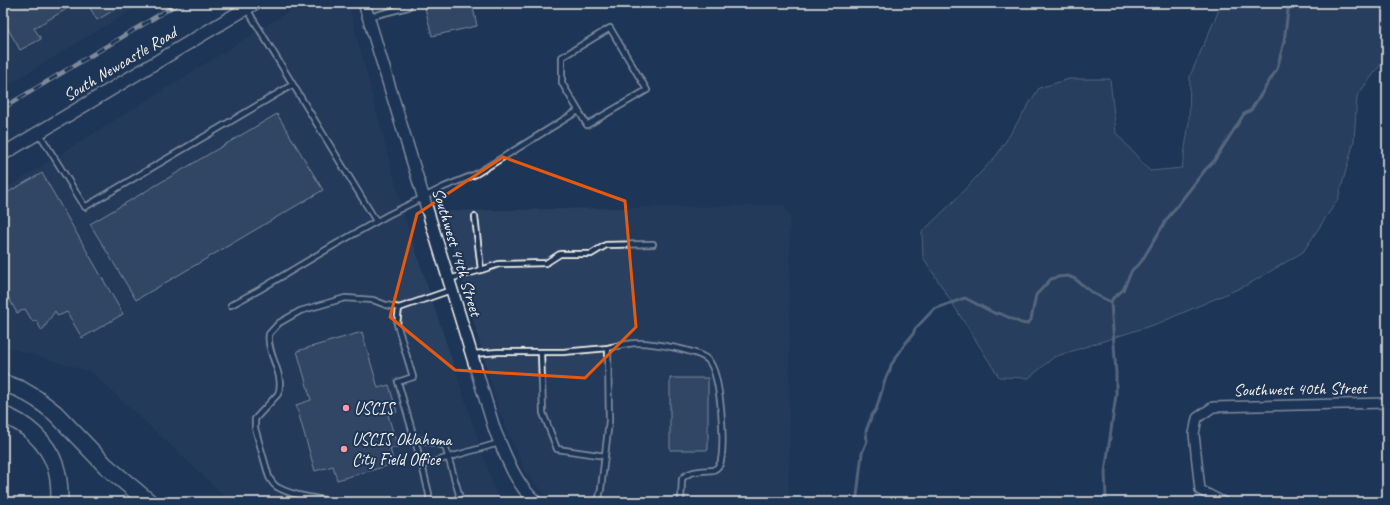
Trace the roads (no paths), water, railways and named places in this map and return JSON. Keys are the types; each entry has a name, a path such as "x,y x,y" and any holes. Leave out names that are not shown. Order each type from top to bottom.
{"highway":[{"path":"3,383 20,389 38,399 55,413 106,466 149,502"},
{"path":"3,415 31,430 45,447 55,465 60,488 60,502"}],"main road":[{"name":"South Newcastle Road","path":"3,154 251,6"}],"street":[{"name":"Southwest 44th Street","path":"364,3 494,431 514,476 536,502"},
{"name":"Southwest 40th Street","path":"1223,502 1200,490 1194,434 1197,418 1213,407 1387,403"}],"lane":[{"path":"368,17 408,7 409,3"},
{"path":"251,6 292,85 376,221"},
{"path":"610,28 647,90 587,125 578,111 562,83 562,57 610,28"},
{"path":"39,133 84,208 292,85"},
{"path":"231,305 376,221 444,187 476,174 578,111"},
{"path":"475,217 481,270"},
{"path":"448,279 499,264 546,263 560,254 591,254 606,245 653,244"},
{"path":"336,502 301,495 279,488 269,477 255,428 255,423 256,419 278,394 279,390 279,379 268,343 269,334 279,324 300,311 345,298 373,300 399,308 451,290"},
{"path":"399,308 398,324 413,377 398,382 430,494 429,502"},
{"path":"471,355 498,352 563,352 608,348 638,343 681,349 692,352 708,360 715,372 719,392 723,447 720,464 717,469 689,473 685,475 682,479 681,502"},
{"path":"598,502 609,421 608,348"},
{"path":"541,352 542,413 557,449 605,456"},
{"path":"414,438 445,446 459,494 457,500 450,502"},
{"path":"422,464 500,443"}],"waterway":[{"path":"1108,502 1106,498 1105,473 1116,395 1111,302 1113,298 1123,290 1132,270 1141,262 1167,219 1205,170 1214,161 1244,114 1251,110 1277,69 1284,42 1289,3"},
{"path":"857,496 862,453 867,441 866,431 872,415 876,410 886,377 891,365 915,329 934,309 965,298 996,314 999,313 1021,323 1027,324 1031,320 1036,295 1051,279 1068,276 1075,279 1094,294 1111,302"}],"railway":[{"path":"3,108 179,3"}],"place":[{"name":"USCIS","path":"346,408"},
{"name":"USCIS Oklahoma City Field Office","path":"344,449"}]}
